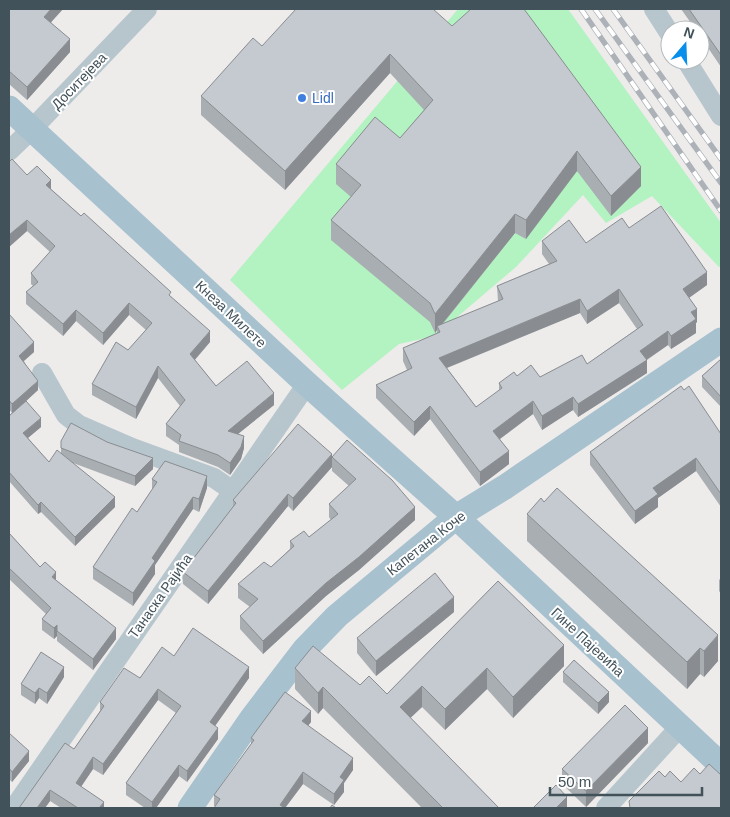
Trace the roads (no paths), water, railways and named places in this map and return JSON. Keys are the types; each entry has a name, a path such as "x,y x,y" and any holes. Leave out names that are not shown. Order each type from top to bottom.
{"main road":[{"name":"Кнеза Милете","path":"9,108 307,384 456,517"},
{"name":"Капетана Коче","path":"190,808 252,718 309,645 337,616 456,517 505,487 721,340"},
{"name":"Гине Пајевића","path":"456,517 679,728 721,765"}],"street":[{"name":"Доситејева","path":"9,151 32,130 148,9"},
{"path":"654,9 661,20"},
{"path":"692,70 721,116"},
{"path":"42,373 66,415 79,425 132,448 214,478 233,491"},
{"name":"Танаска Рајића","path":"14,808 307,384"},
{"path":"606,808 679,728"}],"railway":[{"path":"581,9 721,211"},
{"path":"595,9 721,183"},
{"path":"613,9 721,159"}],"place":[{"name":"Lidl","path":"302,98"}]}
